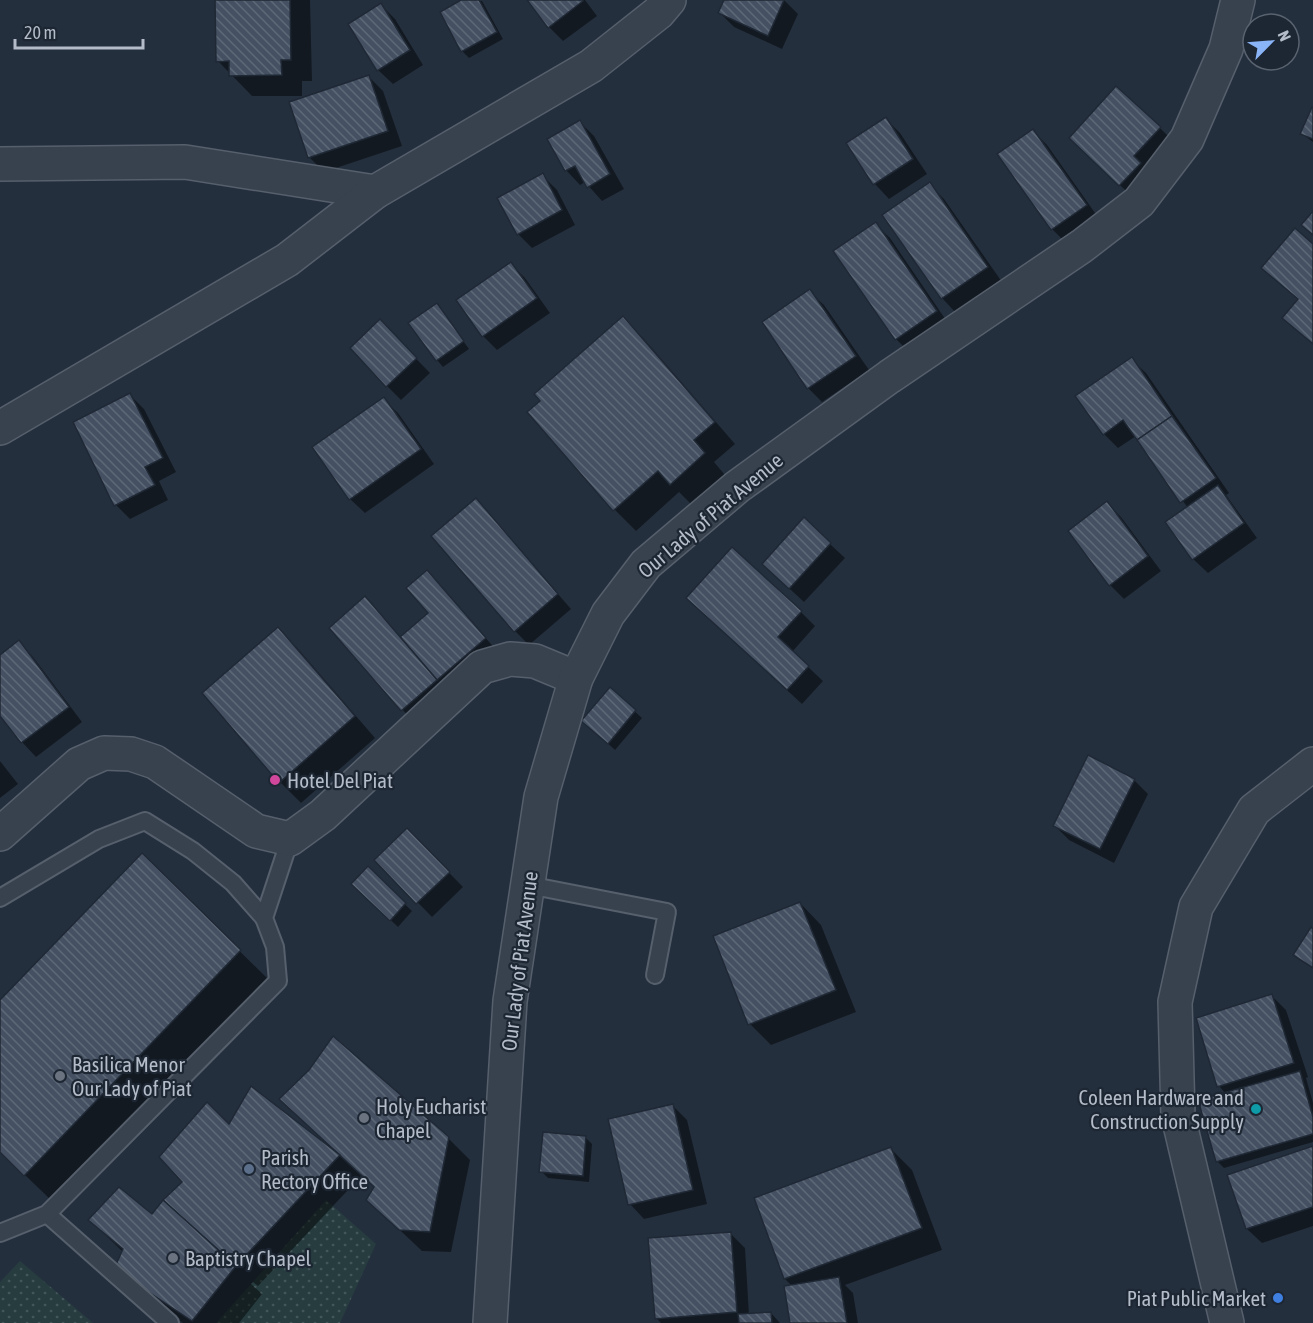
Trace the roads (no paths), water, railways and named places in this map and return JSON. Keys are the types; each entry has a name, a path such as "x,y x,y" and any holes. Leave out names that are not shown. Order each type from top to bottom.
{"street":[{"path":"0,428 287,260 375,192 591,66 658,13 669,0"},
{"name":"Our Lady of Piat Avenue","path":"490,1323 510,1001 541,797 576,678 608,614 646,564 756,473 889,377 1082,246 1139,202 1187,139 1226,49 1238,0"},
{"path":"0,164 185,162 375,192"},
{"path":"0,834 79,764 104,753 122,753 155,762 256,831 290,839 322,815 482,667 510,659 535,661 576,678"},
{"path":"1227,1323 1178,1116 1175,1002 1196,907 1254,810 1313,764"}],"lane":[{"path":"0,898 99,839 146,821 193,851 233,883 264,918 275,948 278,981 47,1214 0,1233"},
{"path":"264,918 290,839"},
{"path":"528,885 667,912 655,975"},
{"path":"47,1214 170,1323"}],"place":[{"name":"Hotel Del Piat","path":"275,780"},
{"name":"Basilica Menor Our Lady of Piat","path":"60,1076"},
{"name":"Coleen Hardware and Construction Supply","path":"1256,1109"},
{"name":"Holy Eucharist Chapel","path":"364,1118"},
{"name":"Parish Rectory Office","path":"249,1169"},
{"name":"Baptistry Chapel","path":"173,1258"},
{"name":"Piat Public Market","path":"1278,1298"}]}
